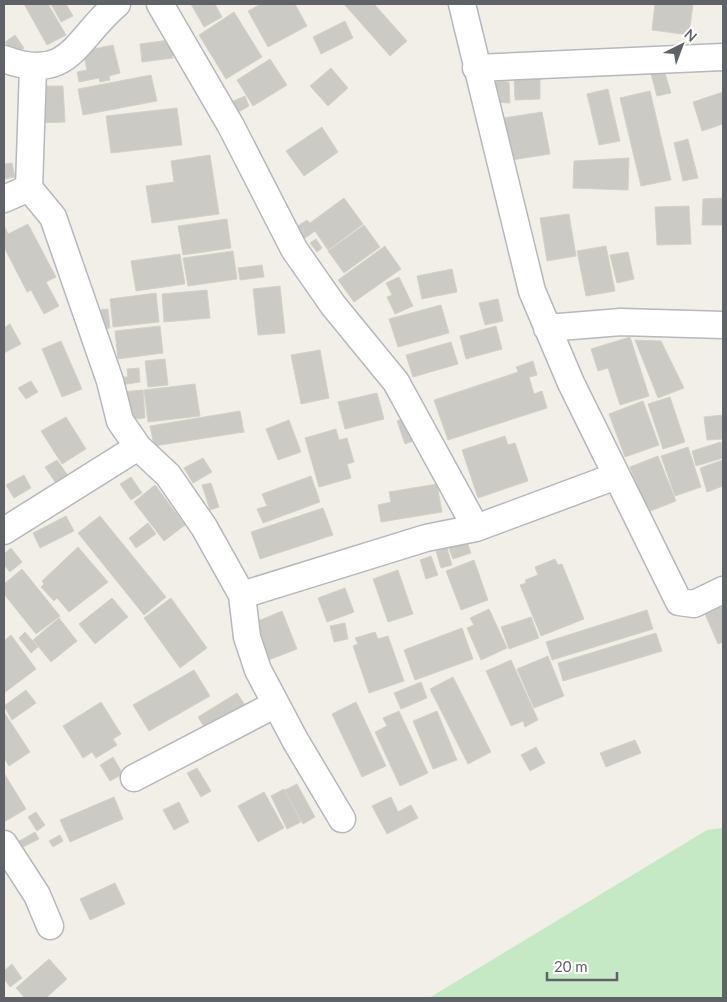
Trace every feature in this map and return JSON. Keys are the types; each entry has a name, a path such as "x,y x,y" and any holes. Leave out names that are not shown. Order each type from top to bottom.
{"street":[{"path":"4,60 33,68 57,64 74,51 106,13 118,4"},
{"path":"160,4 231,126 294,249 350,327 396,382 476,528"},
{"path":"462,4 476,68 532,291 547,328 616,476 679,602 694,604 723,590"},
{"path":"476,68 723,57"},
{"path":"33,68 29,188 53,217 110,381 120,421 138,447 168,476 204,527 242,595 248,636 258,670 342,819"},
{"path":"4,198 29,188"},
{"path":"547,328 622,322 723,325"},
{"path":"4,531 138,447"},
{"path":"242,595 426,538 476,528 616,476"},
{"path":"134,778 276,704"},
{"path":"4,844 37,895 50,926"}],"green space":[{"path":"723,828 723,998 429,998 707,830"}],"building":[{"path":"24,4 48,4 66,35 47,45"},
{"path":"51,4 66,4 73,16 61,22"},
{"path":"191,4 215,4 222,17 204,27"},
{"path":"261,4 295,4 307,26 268,47 248,11"},
{"path":"344,4 374,4 407,41 390,56"},
{"path":"655,4 693,4 689,35 652,30"},
{"path":"234,12 262,57 226,79 199,35"},
{"path":"345,21 353,38 321,54 313,37"},
{"path":"15,35 24,48 13,55 5,42"},
{"path":"170,40 173,58 142,62 140,44"},
{"path":"113,45 120,73 109,76 110,80 100,82 99,78 79,82 77,72 87,70 83,51"},
{"path":"270,59 287,85 253,106 237,80"},
{"path":"331,68 348,88 328,106 310,86"},
{"path":"664,70 671,93 657,96 651,74"},
{"path":"151,75 157,101 83,115 78,89"},
{"path":"540,76 540,99 515,100 514,77"},
{"path":"490,81 509,82 510,103 492,102"},
{"path":"42,86 63,86 65,122 37,123"},
{"path":"608,89 620,141 599,145 587,94"},
{"path":"650,91 671,180 641,186 620,98"},
{"path":"723,92 723,124 702,131 693,102"},
{"path":"245,96 249,106 235,114 229,103"},
{"path":"177,108 182,145 111,153 106,116"},
{"path":"542,112 550,154 511,160 504,118"},
{"path":"322,127 338,152 304,176 286,151"},
{"path":"688,139 698,178 683,181 674,143"},
{"path":"210,155 219,214 152,223 146,186 174,182 171,161"},
{"path":"629,158 628,190 573,188 574,161"},
{"path":"12,163 15,177 4,179 4,164"},
{"path":"344,198 363,224 328,250 315,231 301,241 293,229 307,220 310,223"},
{"path":"723,198 723,225 702,225 703,199"},
{"path":"689,206 691,244 657,245 655,207"},
{"path":"569,214 576,256 547,261 540,218"},
{"path":"227,219 231,248 183,255 178,226"},
{"path":"28,224 56,277 46,282 59,306 44,314 31,290 27,292 4,247 4,225 8,234"},
{"path":"364,225 380,247 344,273 328,251"},
{"path":"316,239 322,248 317,252 310,243"},
{"path":"385,246 401,269 354,302 338,280"},
{"path":"606,246 615,291 586,296 577,251"},
{"path":"233,251 237,279 188,286 183,258"},
{"path":"628,252 634,279 617,283 610,255"},
{"path":"180,254 185,284 136,291 131,261"},
{"path":"262,265 264,277 240,280 238,268"},
{"path":"452,269 457,292 422,299 417,276"},
{"path":"399,277 413,306 395,314 387,297 392,295 386,283"},
{"path":"280,286 285,333 258,335 253,289"},
{"path":"207,290 210,318 164,322 162,294"},
{"path":"156,293 159,322 113,327 110,299"},
{"path":"498,299 503,321 485,325 479,303"},
{"path":"441,305 449,333 398,347 389,319"},
{"path":"108,309 110,328 95,329 93,311"},
{"path":"10,324 21,344 4,353 4,328"},
{"path":"160,326 163,353 118,359 115,331"},
{"path":"496,326 502,349 466,359 460,336"},
{"path":"630,337 649,396 620,405 608,368 598,371 591,349"},
{"path":"635,340 661,341 684,388 658,398"},
{"path":"61,341 82,389 62,397 42,349"},
{"path":"451,342 458,364 413,377 406,355"},
{"path":"320,350 329,398 301,404 291,355"},
{"path":"165,359 168,385 148,387 145,361"},
{"path":"533,361 537,375 529,377 534,394 542,391 547,408 448,440 434,400 518,372 516,367"},
{"path":"139,368 140,382 121,385 121,377 128,377 127,369"},
{"path":"31,381 38,392 26,399 18,388"},
{"path":"195,384 200,416 148,422 144,390"},
{"path":"143,390 145,418 125,420 122,392"},
{"path":"377,393 384,419 345,429 338,402"},
{"path":"670,397 685,442 663,449 648,404"},
{"path":"643,401 659,445 625,457 609,414"},
{"path":"240,411 244,432 154,446 150,426"},
{"path":"412,415 421,438 405,444 397,421"},
{"path":"723,415 723,439 707,440 704,417"},
{"path":"66,417 86,449 62,464 41,431"},
{"path":"289,420 301,452 278,460 266,429"},
{"path":"336,429 339,440 347,438 354,462 347,464 351,478 319,487 305,438"},
{"path":"505,436 508,445 515,443 528,481 478,498 462,450"},
{"path":"721,442 723,458 696,466 692,451"},
{"path":"688,447 701,487 675,496 661,456"},
{"path":"658,456 676,501 643,514 643,501 630,467"},
{"path":"203,458 212,472 193,483 184,468"},
{"path":"57,460 69,477 57,485 45,467"},
{"path":"723,460 723,486 707,492 700,468"},
{"path":"24,475 31,488 14,498 6,485"},
{"path":"311,476 320,502 263,523 257,509 267,506 262,494"},
{"path":"131,477 142,493 131,500 120,484"},
{"path":"211,483 219,507 210,510 202,485"},
{"path":"437,484 442,512 381,522 378,505 391,502 389,492"},
{"path":"155,485 185,525 164,541 134,502"},
{"path":"323,508 333,535 260,559 251,532"},
{"path":"66,516 74,531 40,548 33,533"},
{"path":"100,516 166,597 144,615 78,533"},
{"path":"148,523 156,534 136,548 129,538"},
{"path":"465,536 471,553 453,559 447,543"},
{"path":"78,547 108,582 69,612 57,598 54,601 41,587 44,584 42,581"},
{"path":"11,548 22,562 10,572 4,565 4,554"},
{"path":"447,548 452,565 441,568 436,551"},
{"path":"431,556 438,575 426,579 420,560"},
{"path":"555,559 558,565 562,564 584,619 541,636 520,585 526,583 525,580 538,575 535,567"},
{"path":"474,560 488,600 461,610 446,571"},
{"path":"22,569 60,616 36,634 4,594 4,584"},
{"path":"398,570 413,614 388,622 373,579"},
{"path":"345,588 354,612 327,622 318,598"},
{"path":"112,598 128,617 95,644 79,624"},
{"path":"171,598 207,648 180,668 144,618"},
{"path":"723,606 723,642 718,644 705,614"},
{"path":"489,609 507,648 481,660 467,628 474,625 470,618"},
{"path":"647,610 653,629 552,660 546,642"},
{"path":"282,611 297,649 266,661 251,624"},
{"path":"531,617 539,638 509,649 501,627"},
{"path":"59,618 77,641 51,662 33,640"},
{"path":"345,623 348,639 334,642 330,626"},
{"path":"462,628 473,659 415,680 404,650"},
{"path":"25,632 38,647 31,653 19,638"},
{"path":"375,632 378,639 388,636 404,681 369,693 353,646 358,644 355,638"},
{"path":"656,633 662,651 563,681 558,663"},
{"path":"11,635 36,669 4,693 4,641"},
{"path":"548,656 564,696 534,708 517,669"},
{"path":"511,660 538,720 525,727 523,721 511,726 486,671"},
{"path":"194,670 210,696 149,731 133,705"},
{"path":"453,677 491,752 468,764 430,689"},
{"path":"421,682 427,698 401,709 394,693"},
{"path":"26,690 36,703 12,720 4,706"},
{"path":"237,693 245,705 206,730 198,717"},
{"path":"101,702 121,734 113,739 117,745 96,758 92,752 83,758 63,726"},
{"path":"356,702 386,766 362,777 332,714"},
{"path":"399,711 428,773 400,786 375,732 387,726 383,718"},
{"path":"437,711 457,760 433,769 413,721"},
{"path":"4,712 30,752 9,766 4,758"},
{"path":"635,740 641,753 606,767 600,753"},
{"path":"536,747 545,763 530,771 521,755"},
{"path":"113,757 123,774 110,781 100,765"},
{"path":"197,768 211,791 201,797 187,773"},
{"path":"4,773 26,809 4,822"},
{"path":"297,784 315,817 303,824 285,790"},
{"path":"284,789 301,822 287,829 271,796"},
{"path":"264,792 284,828 258,842 238,806"},
{"path":"114,797 123,819 70,842 60,820"},
{"path":"391,797 398,812 411,805 418,818 387,834 372,806"},
{"path":"179,802 189,822 174,830 163,810"},
{"path":"36,812 45,825 37,831 28,817"},
{"path":"35,832 39,839 19,849 16,843"},
{"path":"60,835 63,841 53,847 49,841"},
{"path":"115,883 125,904 90,920 80,899"},
{"path":"49,959 67,979 46,998 25,998 16,988"},
{"path":"12,964 22,978 10,987 4,979 4,971"}]}
